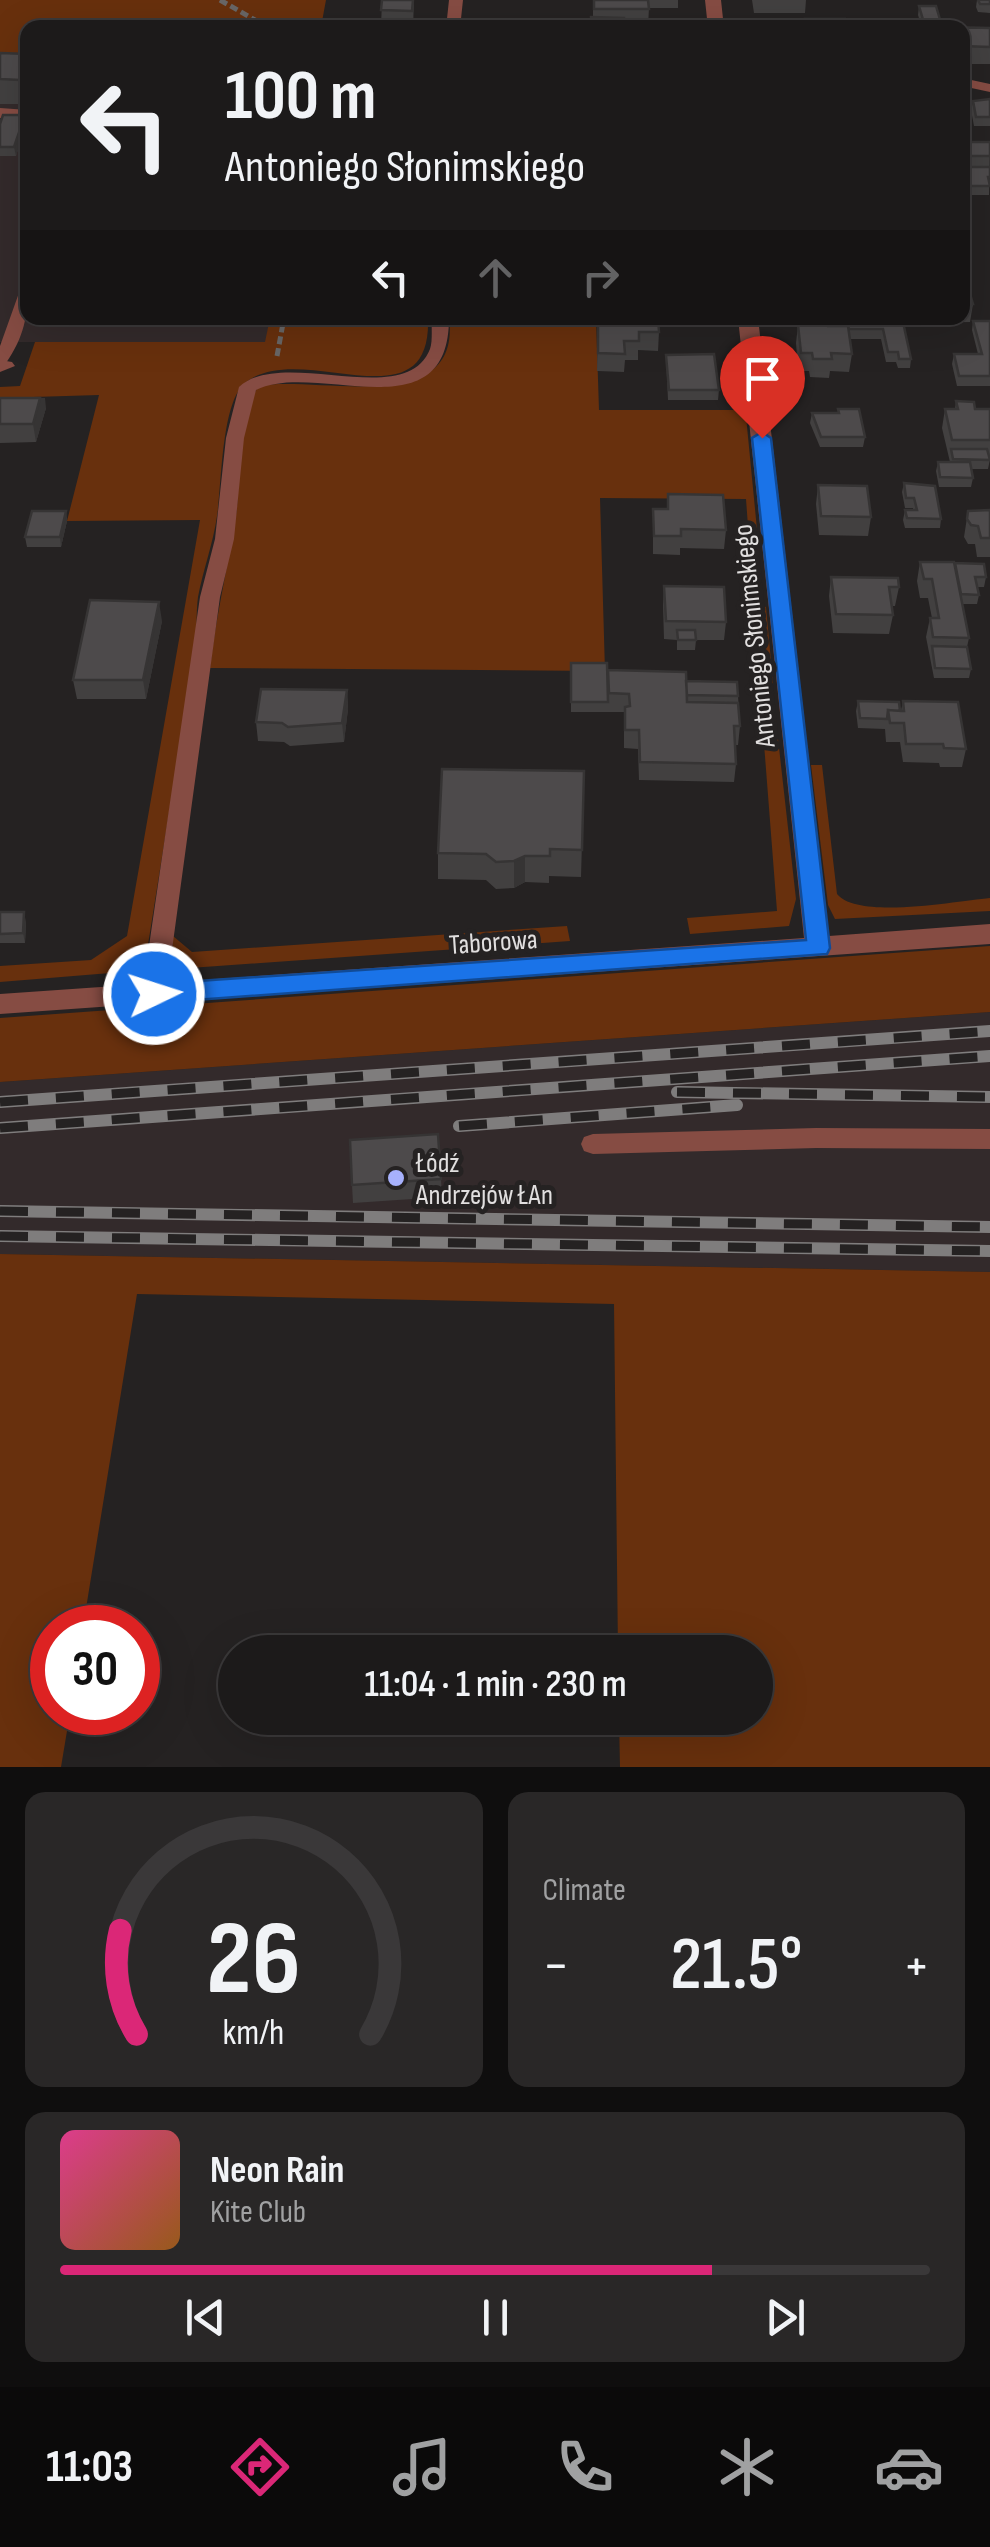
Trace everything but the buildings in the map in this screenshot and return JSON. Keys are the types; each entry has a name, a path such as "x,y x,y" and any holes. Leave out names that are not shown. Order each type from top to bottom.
{"street":[{"name":"Antoniego Słonimskiego","path":"749,325 818,948"},
{"name":"Taborowa","path":"0,1004 990,934"}],"lane":[{"path":"2,364 20,314"},
{"path":"154,994 208,624 210,584 227,529 233,442 248,388 274,377 401,381 434,361 444,336 442,325"},
{"path":"592,1144 816,1138 990,1139"}],"path":[{"path":"220,0 255,20"},
{"path":"274,377 283,325"}],"shaded area":[{"path":"0,0 326,0 322,20 20,20 20,69 0,69"},
{"path":"0,69 20,69 20,325 269,325 266,342 0,342"},
{"path":"269,325 427,325 424,351 409,369 386,376 297,369 269,372 245,383 237,393 227,426 217,516 198,597 196,643 147,951 135,971 0,982 0,966 91,960 127,936 200,520 67,521 99,395 0,398 0,387 20,386 35,342 265,342"},
{"path":"449,325 596,325 599,410 737,410 735,375 742,375 759,550 750,554 746,499 600,498 605,671 210,668 236,515 242,431 259,386 380,386 410,381 433,370 447,349"},
{"path":"754,604 766,607 773,683 760,689"},
{"path":"761,705 775,712 796,899 789,926 690,934 687,918 777,911"},
{"path":"811,765 822,765 837,894 848,902 886,907 990,898 990,911 835,919 828,905"},
{"path":"567,926 570,941 176,969 172,957 173,936 192,952"},
{"path":"990,946 990,1012 0,1082 0,1018"},
{"path":"990,1012 990,1272 0,1254 0,1082"},
{"path":"0,1254 990,1272 990,1767 620,1767 619,1735 773,1735 773,1635 618,1635 614,1304 137,1294 87,1605 30,1605 30,1735 66,1735 61,1767 0,1767"}],"railway":[{"path":"0,1102 990,1031"},
{"path":"0,1128 990,1056"},
{"path":"677,1092 990,1097"},
{"path":"459,1126 737,1105"},
{"path":"0,1211 990,1227"},
{"path":"0,1236 990,1251"}],"place":[{"name":"Łódź Andrzejów ŁAn","path":"396,1178"}],"route":[{"path":"154,994 818,948 762,438"}]}
